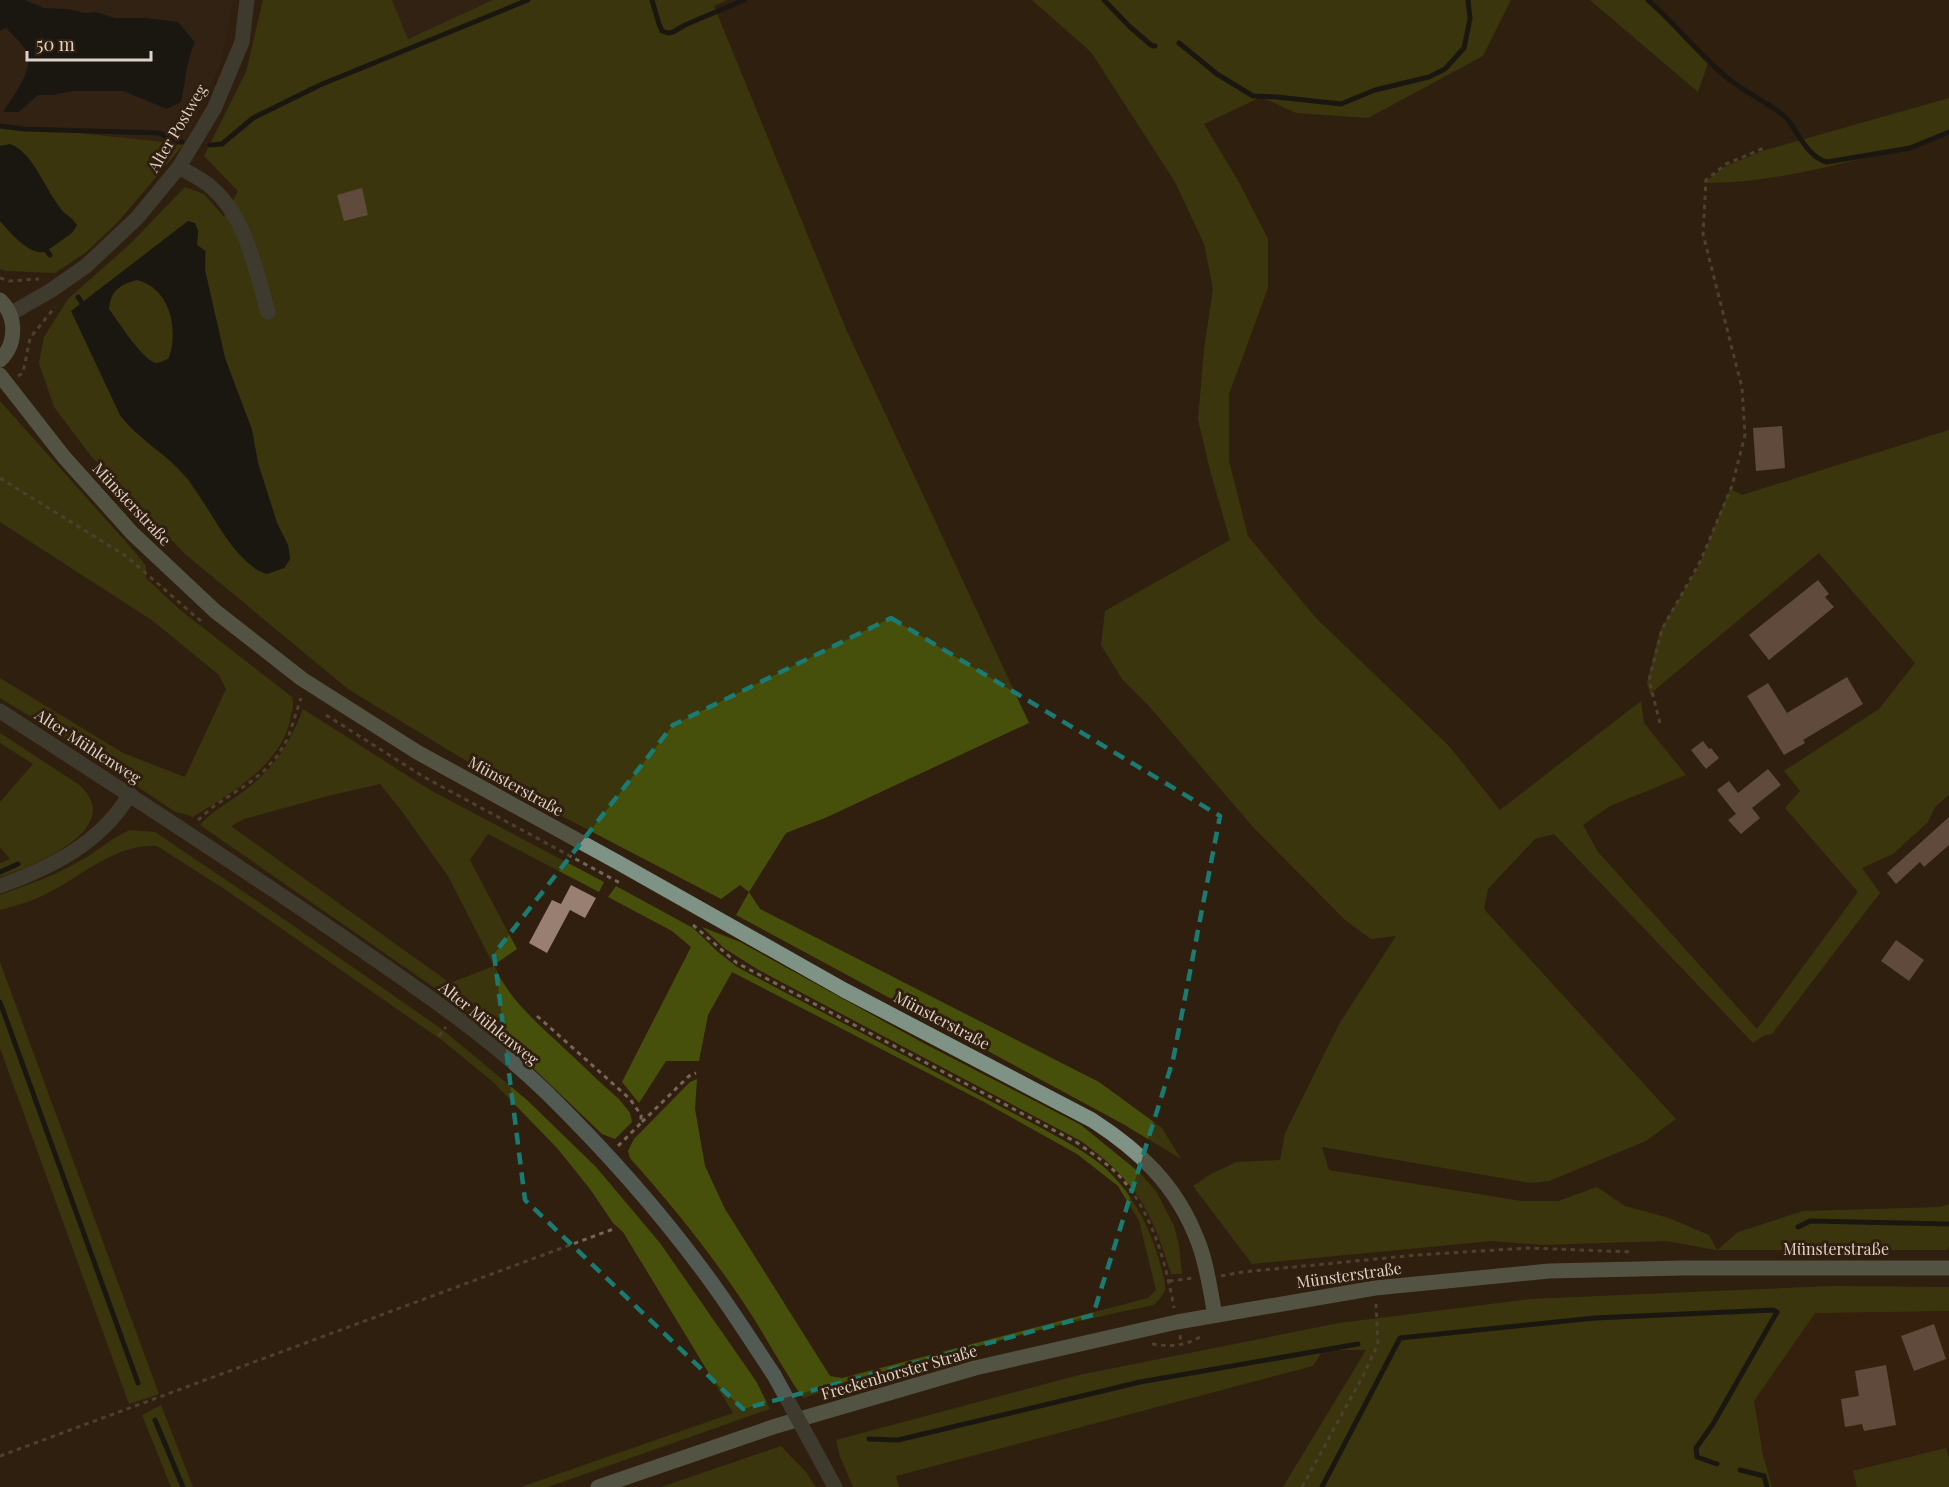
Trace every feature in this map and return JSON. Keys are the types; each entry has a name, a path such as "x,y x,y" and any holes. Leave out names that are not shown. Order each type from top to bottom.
{"main road":[{"path":"0,300 10,314 13,328 11,343 0,360"},
{"name":"Münsterstraße","path":"3,380 64,457 132,533 215,611 302,679 417,752 619,862 844,990 1111,1132 1146,1160 1185,1210 1198,1241 1215,1315 1375,1288 1549,1271 1682,1268 1949,1268"},
{"name":"Freckenhorster Straße","path":"598,1487 776,1426 975,1368 1215,1315"}],"street":[{"name":"Alter Postweg","path":"10,314 50,291 86,266 137,218 179,167 214,109 242,42 247,0"},
{"path":"179,167 210,186 230,208 246,237 268,312"},
{"name":"Alter Mühlenweg","path":"0,711 188,832 350,942 454,1016 545,1092 608,1155 702,1268 774,1375 835,1487"},
{"path":"0,886 55,864 77,850 106,825 130,794"}],"path":[{"path":"1660,723 1649,680 1662,629 1705,551 1732,486 1745,435 1742,388 1703,234 1706,180 1726,164 1764,148"},
{"path":"0,278 9,281 39,278 59,302 30,338 23,373 3,380"},
{"path":"0,478 126,556 206,626"},
{"path":"188,832 214,806 233,795 265,770 278,755 288,738 300,697 308,703"},
{"path":"326,715 424,777 621,884"},
{"path":"691,922 737,963 1076,1143 1101,1159 1123,1180 1147,1218 1158,1244 1169,1281 1181,1345"},
{"path":"537,1016 630,1099 641,1115 641,1124"},
{"path":"438,1020 447,1026"},
{"path":"608,1155 689,1076 696,1073"},
{"path":"0,1456 616,1228"},
{"path":"1169,1281 1417,1255 1528,1248 1635,1252"},
{"path":"1302,1487 1378,1344 1375,1288"}],"highlighted area":[{"path":"891,618 1220,816 1173,1060 1093,1315 743,1409 525,1200 494,954 673,725"}],"shaded area":[{"path":"0,0 233,0 221,62 184,144 0,125"},
{"path":"0,0 25,0 44,8 68,9 85,13 96,12 115,18 146,18 178,22 195,42 188,64 181,102 167,109 123,91 72,91 38,95 19,112 3,112 22,81 28,64 28,56 23,46 6,28 0,31"},
{"path":"392,0 493,0 408,39"},
{"path":"10,144 18,148 32,163 54,200 77,225 72,233 45,252 32,250 26,246 0,221 0,146"},
{"path":"188,221 195,223 198,231 197,245 205,251 205,270 225,358 252,430 258,463 277,523 288,545 290,559 284,568 267,574 243,558 232,546 188,479 120,415 71,311","holes":["137,280 148,284 164,301 172,323 172,347 169,358 158,363 144,355 109,309 111,297 121,286"]},
{"path":"1832,1286 1949,1287 1949,1487 1772,1487 1763,1455 1754,1401"}],"green space":[{"path":"263,0 392,0 408,39 493,0 727,0 714,6 846,329 1029,723 825,818 786,833 749,892 740,885 721,899 529,799 348,689 185,554 91,456 54,407 39,363 44,337 68,299 130,244 185,187 204,194 224,217 238,191 204,156 246,72","holes":["188,221 198,231 197,245 206,251 205,270 225,358 252,430 258,463 277,523 288,545 290,559 285,567 267,574 256,570 234,548 188,480 173,463 129,426 120,415 86,340 82,303"]},
{"path":"1032,0 1511,0 1483,56 1368,118 1296,113 1261,97 1204,124 1240,184 1268,239 1268,288 1229,394 1229,461 1248,536 1316,618 1449,746 1500,810 1641,701 1644,723 1686,775 1610,806 1583,825 1598,852 1757,1029 1858,892 1785,808 1800,791 1784,771 1879,709 1915,663 1819,553 1650,694 1647,683 1660,631 1699,565 1730,489 1742,495 1949,430 1949,795 1935,807 1928,822 1893,854 1862,868 1880,893 1772,1034 1763,1036 1753,1043 1554,834 1535,839 1488,889 1484,909 1676,1119 1646,1141 1549,1181 1530,1183 1322,1147 1329,1170 1522,1201 1558,1201 1597,1187 1625,1206 1669,1218 1709,1235 1717,1250 1666,1241 1543,1245 1492,1241 1252,1264 1193,1186 1236,1162 1280,1160 1285,1133 1339,1024 1396,936 1371,939 1345,920 1254,828 1148,705 1122,679 1101,645 1105,611 1230,540 1198,420 1204,349 1213,289 1204,244 1175,182 1091,52"},
{"path":"1590,0 1648,0 1678,28 1708,63 1698,92"},
{"path":"1949,98 1949,135 1828,167 1735,182 1704,183 1724,167 1762,151"},
{"path":"0,125 184,144 116,224 85,253 55,273 6,271 0,269 0,221 8,230 45,252 76,228 73,219 62,211 44,184 0,146"},
{"path":"137,280 157,291 169,311 172,323 172,347 169,358 156,363 144,355 109,309 117,289"},
{"path":"0,401 134,551 146,566 146,578 179,609 292,697 293,709 286,733 278,749 267,763 224,798 193,817 174,811 0,698 0,678 123,753 185,777 226,689 219,675 153,621 0,522"},
{"path":"303,709 430,790 604,882 599,892 488,834 470,860 517,949 494,965 500,978 526,1012 619,1099 630,1113 632,1122 615,1139 602,1134 530,1065 455,1002 200,825 264,774 287,744","holes":["380,784 448,876 494,966 450,983 231,826 244,819"]},
{"path":"0,733 78,784 91,800 92,816 85,830 70,843 33,864 0,877 0,863 10,859 0,847 0,802 33,764 0,743"},
{"path":"130,830 155,832 275,913 443,1030 527,1100 596,1167 660,1243 756,1381 770,1409 548,1487 521,1487 733,1413 623,1232 613,1223 590,1189 557,1148 493,1082 443,1041 226,890 157,846 141,847 125,850 110,857 40,897 0,910 0,895 69,867"},
{"path":"616,886 693,928 737,967 1047,1131 1077,1148 1105,1168 1124,1189 1146,1224 1164,1276 1165,1290 1162,1296 1154,1305 1065,1324 977,1347 803,1398 726,1278 687,1225 630,1158 628,1151 634,1139 690,1082 697,1079 695,1109 705,1166 725,1209 830,1376 842,1378 1148,1298 1156,1290 1139,1221 1118,1186 1077,1154 984,1102 732,972 708,1015 699,1061 666,1061 639,1103 622,1082 691,947 672,931 608,897"},
{"path":"749,892 760,909 1099,1082 1162,1128 1181,1159 1123,1124 736,915"},
{"path":"702,927 740,942 925,1044 1081,1125 1140,1173 1156,1191 1174,1226 1179,1245 1182,1274 1171,1274 1157,1232 1139,1198 1128,1183 1100,1155 1081,1141 757,969 724,948"},
{"path":"0,962 159,1394 129,1404 0,1048"},
{"path":"1949,1204 1949,1247 1947,1249 1949,1250 1717,1250 1738,1232 1803,1211 1940,1207"},
{"path":"1832,1286 1949,1287 1949,1311 1815,1313 1754,1401 1763,1455 1772,1487 1283,1487 1366,1350 1323,1350 1313,1366 896,1476 899,1487 853,1487 840,1457 836,1440 1079,1375 1339,1323 1529,1299"},
{"path":"161,1405 193,1487 171,1487 142,1415"},
{"path":"781,1446 806,1472 816,1487 661,1487"},
{"path":"1946,1448 1949,1458 1949,1487 1857,1487 1853,1471"}],"building":[{"path":"362,188 368,215 344,221 337,195"},
{"path":"1782,426 1785,468 1756,471 1753,428"},
{"path":"1818,580 1829,594 1825,597 1834,607 1769,660 1749,635"},
{"path":"1847,677 1863,704 1803,740 1805,743 1784,755 1747,696 1768,683 1787,713"},
{"path":"1703,741 1719,758 1706,769 1691,750"},
{"path":"1768,769 1781,785 1752,808 1760,818 1741,834 1728,820 1736,814 1717,790 1729,781 1738,793"},
{"path":"1949,817 1949,845 1924,867 1920,862 1896,884 1887,873"},
{"path":"571,885 596,898 585,918 570,910 547,953 529,943 552,900 561,904"},
{"path":"1896,940 1924,960 1909,981 1881,961"},
{"path":"1934,1324 1946,1359 1914,1371 1901,1336"},
{"path":"1886,1365 1896,1425 1864,1431 1862,1424 1845,1427 1841,1399 1859,1396 1855,1371"}],"waterway":[{"path":"210,145 222,144 253,118 320,85 528,0"},
{"path":"652,0 662,31 668,33 744,0"},
{"path":"1104,0 1129,26 1155,46"},
{"path":"1179,43 1217,74 1253,96 1341,104 1375,90 1429,77 1445,69 1464,48 1470,19 1468,0"},
{"path":"1648,0 1722,74 1783,115 1809,150 1820,159 1827,162 1910,148 1949,132"},
{"path":"0,126 24,129 160,133 175,142 182,142"},
{"path":"47,251 50,255"},
{"path":"78,297 82,303"},
{"path":"0,872 18,864"},
{"path":"0,1002 138,1383"},
{"path":"1798,1227 1810,1221 1949,1224"},
{"path":"1322,1487 1400,1338 1595,1318 1773,1310 1777,1312 1713,1424 1696,1448 1697,1457 1717,1464"},
{"path":"869,1439 898,1440 1140,1382 1358,1344"},
{"path":"155,1420 183,1487"},
{"path":"1740,1470 1764,1476 1767,1487"}]}
